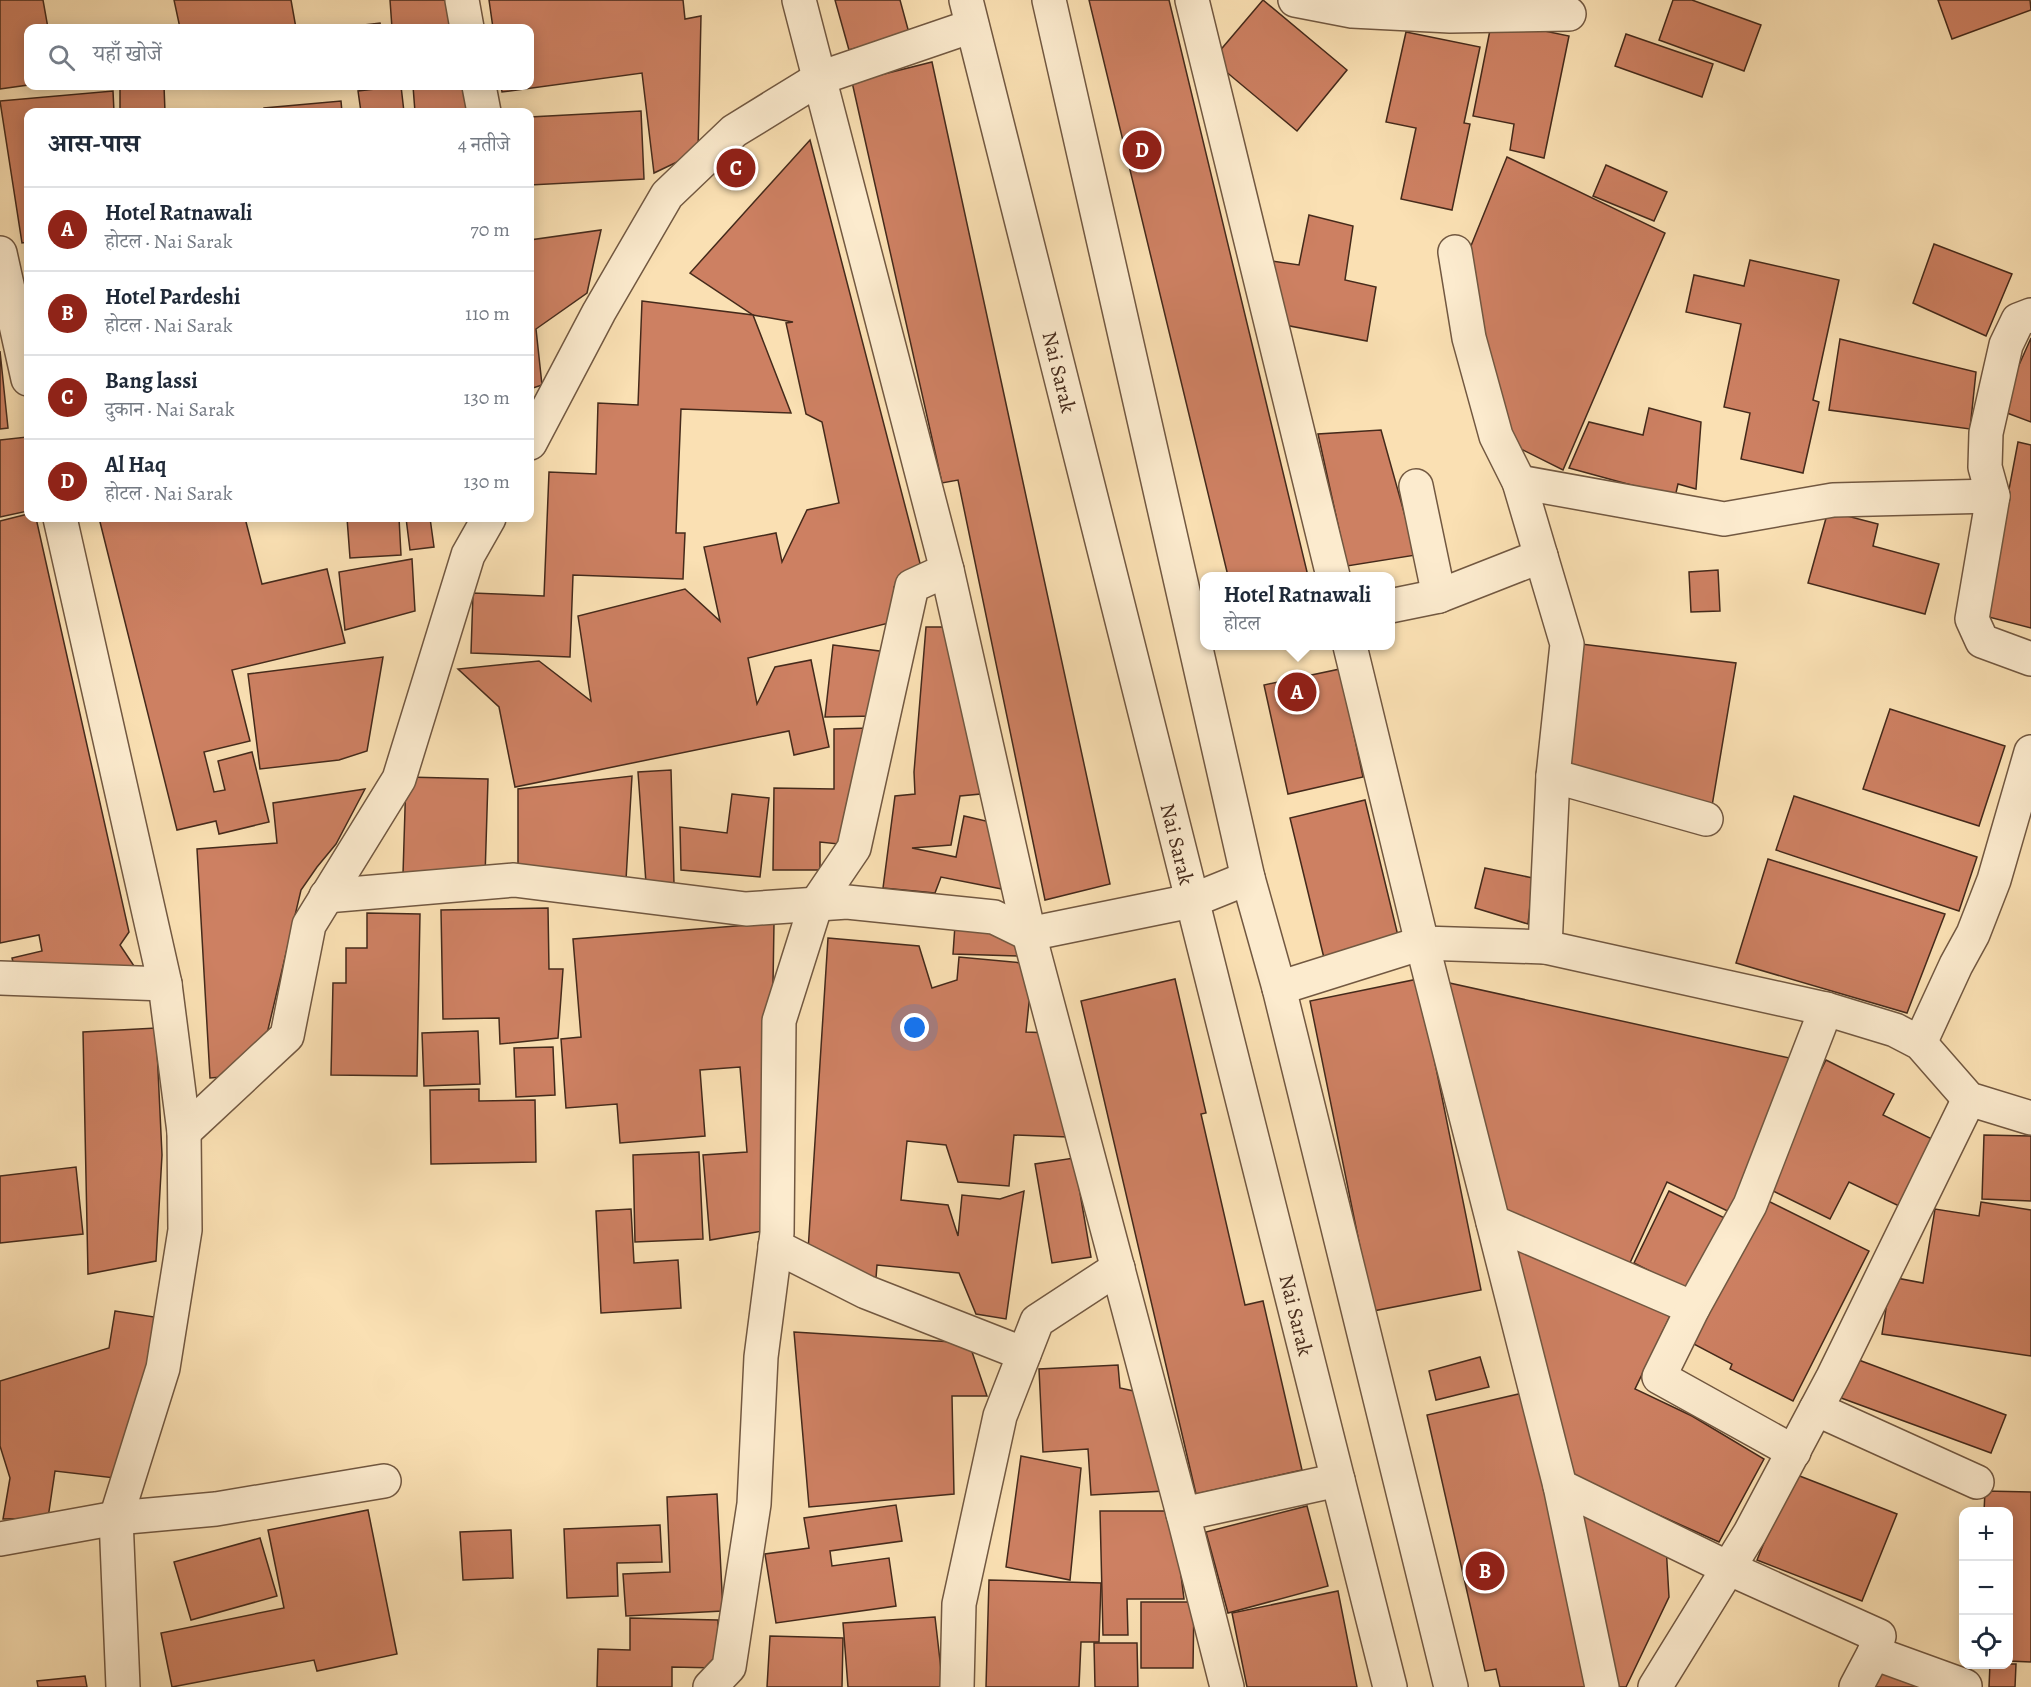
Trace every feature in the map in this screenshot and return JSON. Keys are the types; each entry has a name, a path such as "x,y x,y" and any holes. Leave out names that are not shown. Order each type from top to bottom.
{"street":[{"path":"462,0 466,24"},
{"path":"799,0 947,570 1029,934 1227,1687"},
{"path":"1049,0 1248,878 1279,988 1451,1687"},
{"path":"1192,0 1332,572"},
{"path":"1295,0 1352,11 1450,16 1569,14"},
{"path":"534,435 599,312 667,195 734,131 820,78 969,13"},
{"name":"Nai Sarak","path":"969,13 1390,1687"},
{"path":"480,90 483,108"},
{"path":"1455,252 1468,338 1496,436 1519,482 1567,644 1553,776 1545,947"},
{"path":"0,253 24,361"},
{"path":"2031,315 2018,320 2006,345 1986,433 1985,467 1993,496 1972,619 1982,641 2031,659"},
{"path":"1519,482 1724,519 1833,500 1993,496"},
{"path":"1416,486 1438,596"},
{"path":"61,522 165,984 184,1132 185,1230 163,1368 116,1518 123,1687"},
{"path":"184,1132 287,1036 309,924 399,779 468,555 487,522"},
{"path":"1395,605 1438,596 1541,556"},
{"path":"710,1687 729,1667 752,1515 761,1357 777,1233 779,1021 816,904 854,848 912,586 947,570"},
{"path":"1351,650 1422,943 1560,1486 1602,1687"},
{"path":"1920,1043 1973,934 1994,880 2031,752"},
{"path":"1553,776 1706,819"},
{"path":"326,896 514,880 746,909 847,902 994,917 1029,934 1191,901 1248,878"},
{"path":"1279,988 1422,943 1545,947 1826,1009 1895,1030 1920,1043 1969,1099 2031,1118"},
{"path":"0,978 165,984"},
{"path":"1794,1452 1659,1377 1693,1308 1750,1205 1826,1009"},
{"path":"1655,1687 1750,1533 1794,1452 1969,1099"},
{"path":"1493,1222 1693,1308"},
{"path":"775,1246 866,1292 1024,1354"},
{"path":"957,1687 959,1604 1000,1416 1037,1321 1118,1268"},
{"path":"1816,1409 1977,1482"},
{"path":"1183,1514 1338,1480"},
{"path":"0,1539 116,1518 216,1509 384,1481"},
{"path":"1560,1486 1728,1568 1879,1636 1874,1653 1857,1687"},
{"path":"1874,1653 1965,1686"}],"building":[{"path":"0,0 43,0 47,24 24,24 24,86 0,89"},
{"path":"174,0 291,0 295,24 179,24"},
{"path":"390,0 449,0 453,24 392,24"},
{"path":"489,0 683,0 685,19 701,16 698,152 654,173 642,73 534,88 534,24 492,24"},
{"path":"835,0 900,0 909,33 849,50"},
{"path":"1089,0 1169,0 1307,572 1227,572"},
{"path":"1263,0 1347,70 1297,131 1212,60"},
{"path":"1673,0 1692,0 1761,25 1744,71 1659,40"},
{"path":"1938,0 2030,0 2031,10 1952,39"},
{"path":"1492,20 1569,36 1544,158 1510,150 1514,124 1473,116"},
{"path":"1406,32 1480,47 1464,123 1470,124 1452,210 1401,199 1416,128 1386,122"},
{"path":"1626,34 1713,64 1702,97 1615,66"},
{"path":"932,62 1110,884 1045,900 958,480 942,483 852,82"},
{"path":"120,90 164,90 165,108 120,108"},
{"path":"401,90 404,108 360,108 358,91"},
{"path":"413,90 475,90 477,108 415,108"},
{"path":"113,91 114,108 24,108 24,243 22,243 0,101"},
{"path":"341,101 342,108 264,108"},
{"path":"641,111 644,179 534,185 534,117"},
{"path":"810,140 922,571 894,587 893,622 748,658 757,704 775,667 811,660 829,747 794,755 789,731 515,787 499,707 458,669 539,661 591,701 578,616 685,589 720,621 704,547 776,533 782,562 807,510 839,503 822,422 806,414 786,323 793,322 753,315 690,273"},
{"path":"1507,157 1665,233 1563,470 1503,440 1464,263"},
{"path":"1606,165 1667,192 1654,221 1593,196"},
{"path":"1309,215 1353,226 1345,280 1376,287 1367,341 1285,325 1265,260 1299,265"},
{"path":"601,230 587,293 536,329 542,385 534,388 534,239"},
{"path":"1934,244 2012,274 1986,336 1913,303"},
{"path":"1750,260 1839,280 1813,400 1819,402 1803,473 1741,459 1750,413 1724,407 1741,324 1686,312 1694,275 1744,286"},
{"path":"642,301 753,315 791,413 681,409 676,533 685,533 683,579 573,575 570,657 471,653 473,593 544,596 549,472 596,474 598,403 638,405"},
{"path":"2031,338 2031,422 1999,410"},
{"path":"1840,339 1976,372 1970,429 1829,410"},
{"path":"0,351 8,428 0,429"},
{"path":"1649,408 1701,422 1696,489 1678,484 1675,497 1569,468 1589,422 1643,435"},
{"path":"1381,430 1416,555 1347,566 1318,434"},
{"path":"24,437 24,512 0,517 0,440"},
{"path":"2018,442 2031,445 2031,628 1985,616"},
{"path":"1828,511 1878,524 1873,546 1939,564 1925,614 1808,583"},
{"path":"24,515 24,522 37,522 129,932 120,945 138,972 15,970 12,958 42,951 39,935 0,943 0,521"},
{"path":"100,522 246,522 262,584 327,569 345,643 232,670 250,741 204,752 214,792 225,790 218,761 252,752 269,822 219,834 216,821 177,830"},
{"path":"347,522 399,522 401,555 350,558"},
{"path":"406,522 431,522 434,547 410,550"},
{"path":"412,559 415,611 345,630 339,572"},
{"path":"1718,570 1720,611 1691,612 1689,572"},
{"path":"926,627 946,627 991,793 960,796 951,845 912,848 956,857 964,816 999,824 1012,891 941,877 935,893 883,888 895,796 915,794 914,772"},
{"path":"1581,644 1736,663 1712,806 1562,770"},
{"path":"833,645 887,652 874,716 825,717"},
{"path":"383,657 367,751 339,760 260,769 248,674"},
{"path":"1340,669 1363,777 1288,794 1264,685"},
{"path":"1890,709 2005,746 1979,826 1863,789"},
{"path":"870,728 848,845 820,842 820,870 773,870 774,788 834,789 834,729"},
{"path":"671,770 674,884 646,883 638,772"},
{"path":"632,776 626,880 518,867 518,789"},
{"path":"406,777 488,779 485,877 403,874"},
{"path":"365,789 336,844 301,890 266,1038 234,1076 210,1078 197,849 277,843 273,803"},
{"path":"732,794 769,798 760,877 681,870 680,827 727,833"},
{"path":"1794,796 1977,857 1959,911 1776,850"},
{"path":"1365,800 1399,940 1324,958 1290,818"},
{"path":"1768,859 1945,914 1907,1013 1736,963"},
{"path":"1485,868 1533,878 1528,924 1475,908"},
{"path":"548,908 549,969 563,969 558,1038 500,1044 499,1018 443,1019 441,910"},
{"path":"367,913 420,914 417,1076 331,1075 333,983 346,983 346,948 367,948"},
{"path":"774,923 769,1230 710,1240 703,1155 747,1152 740,1067 700,1070 705,1136 620,1143 617,1104 566,1108 561,1039 581,1037 573,939"},
{"path":"955,925 1020,932 1022,956 953,954"},
{"path":"828,938 919,946 932,988 957,980 959,957 1033,964 1026,1032 1051,1033 1068,1137 1014,1135 1009,1186 958,1182 946,1145 907,1141 901,1200 948,1205 958,1236 962,1195 1000,1199 1024,1191 1006,1319 976,1314 959,1273 877,1265 875,1291 808,1251"},
{"path":"1175,979 1206,1113 1201,1114 1245,1305 1263,1301 1302,1470 1196,1494 1081,1001"},
{"path":"1418,979 1481,1290 1373,1311 1310,1001"},
{"path":"1436,980 1794,1059 1738,1216 1667,1182 1629,1265 1510,1223"},
{"path":"156,1028 162,1155 156,1261 88,1274 83,1032"},
{"path":"478,1031 480,1084 424,1086 422,1033"},
{"path":"553,1047 555,1095 516,1097 514,1048"},
{"path":"1826,1060 1894,1094 1883,1115 1932,1139 1899,1206 1849,1182 1830,1219 1763,1186"},
{"path":"479,1089 479,1101 535,1100 536,1162 431,1164 430,1090"},
{"path":"1984,1135 2031,1136 2031,1201 1982,1199"},
{"path":"699,1152 703,1239 635,1242 633,1155"},
{"path":"1074,1158 1091,1257 1052,1263 1035,1164"},
{"path":"76,1167 83,1234 0,1243 0,1176"},
{"path":"1669,1191 1735,1223 1695,1294 1634,1263"},
{"path":"1760,1197 1869,1251 1793,1401 1730,1369 1732,1364 1688,1341"},
{"path":"1981,1202 2031,1210 2031,1356 1882,1334 1891,1277 1923,1283 1935,1209 1979,1216"},
{"path":"631,1209 634,1263 678,1260 681,1308 601,1313 596,1211"},
{"path":"1515,1240 1673,1310 1635,1389 1692,1416 1764,1459 1719,1542 1567,1474"},
{"path":"115,1311 161,1318 115,1478 55,1471 48,1518 3,1519 10,1478 0,1446 0,1381 109,1348"},
{"path":"794,1332 969,1343 987,1396 952,1396 954,1494 809,1507"},
{"path":"1848,1356 2006,1415 1991,1453 1833,1395"},
{"path":"1480,1357 1489,1387 1436,1400 1429,1371"},
{"path":"1118,1365 1120,1388 1138,1392 1165,1491 1091,1495 1088,1449 1043,1452 1039,1369"},
{"path":"1523,1393 1589,1687 1500,1687 1496,1669 1485,1671 1427,1415"},
{"path":"1021,1456 1081,1468 1070,1580 1006,1567"},
{"path":"1792,1473 1897,1514 1862,1601 1757,1560"},
{"path":"1985,1491 2031,1492 2031,1662 2013,1661 2013,1507 1984,1507"},
{"path":"717,1494 723,1611 626,1616 623,1574 670,1572 667,1497"},
{"path":"896,1505 902,1541 830,1551 832,1566 889,1558 896,1606 776,1623 765,1554 809,1548 804,1518"},
{"path":"1307,1506 1328,1586 1228,1613 1206,1532"},
{"path":"1572,1509 1666,1545 1669,1597 1626,1687 1618,1687"},
{"path":"368,1510 397,1654 317,1671 314,1660 172,1687 161,1633 284,1608 268,1530"},
{"path":"1100,1511 1173,1511 1184,1599 1127,1599 1128,1635 1103,1635"},
{"path":"660,1525 662,1562 617,1563 618,1596 567,1598 564,1529"},
{"path":"511,1530 513,1578 463,1580 460,1532"},
{"path":"260,1538 277,1596 191,1620 174,1562"},
{"path":"989,1580 1101,1583 1099,1642 1081,1642 1079,1687 986,1687"},
{"path":"1338,1591 1357,1687 1247,1687 1232,1613"},
{"path":"1141,1602 1194,1602 1193,1668 1141,1668"},
{"path":"935,1617 943,1687 848,1687 843,1623"},
{"path":"630,1618 718,1620 717,1668 672,1667 672,1687 597,1687 598,1649 630,1650"},
{"path":"770,1636 843,1638 842,1687 767,1687"},
{"path":"1094,1643 1137,1643 1138,1687 1095,1687"},
{"path":"2013,1664 2016,1664 2015,1687 1989,1687 1990,1669 2013,1669"},
{"path":"1874,1670 1935,1687 1866,1687"},
{"path":"85,1676 87,1687 38,1687 37,1681"}],"place":[{"name":"Al Haq","path":"1142,150"},
{"name":"Bang lassi","path":"736,168"},
{"name":"Hotel Ratnawali","path":"1297,692"},
{"name":"Hotel Pardeshi","path":"1485,1571"}]}
